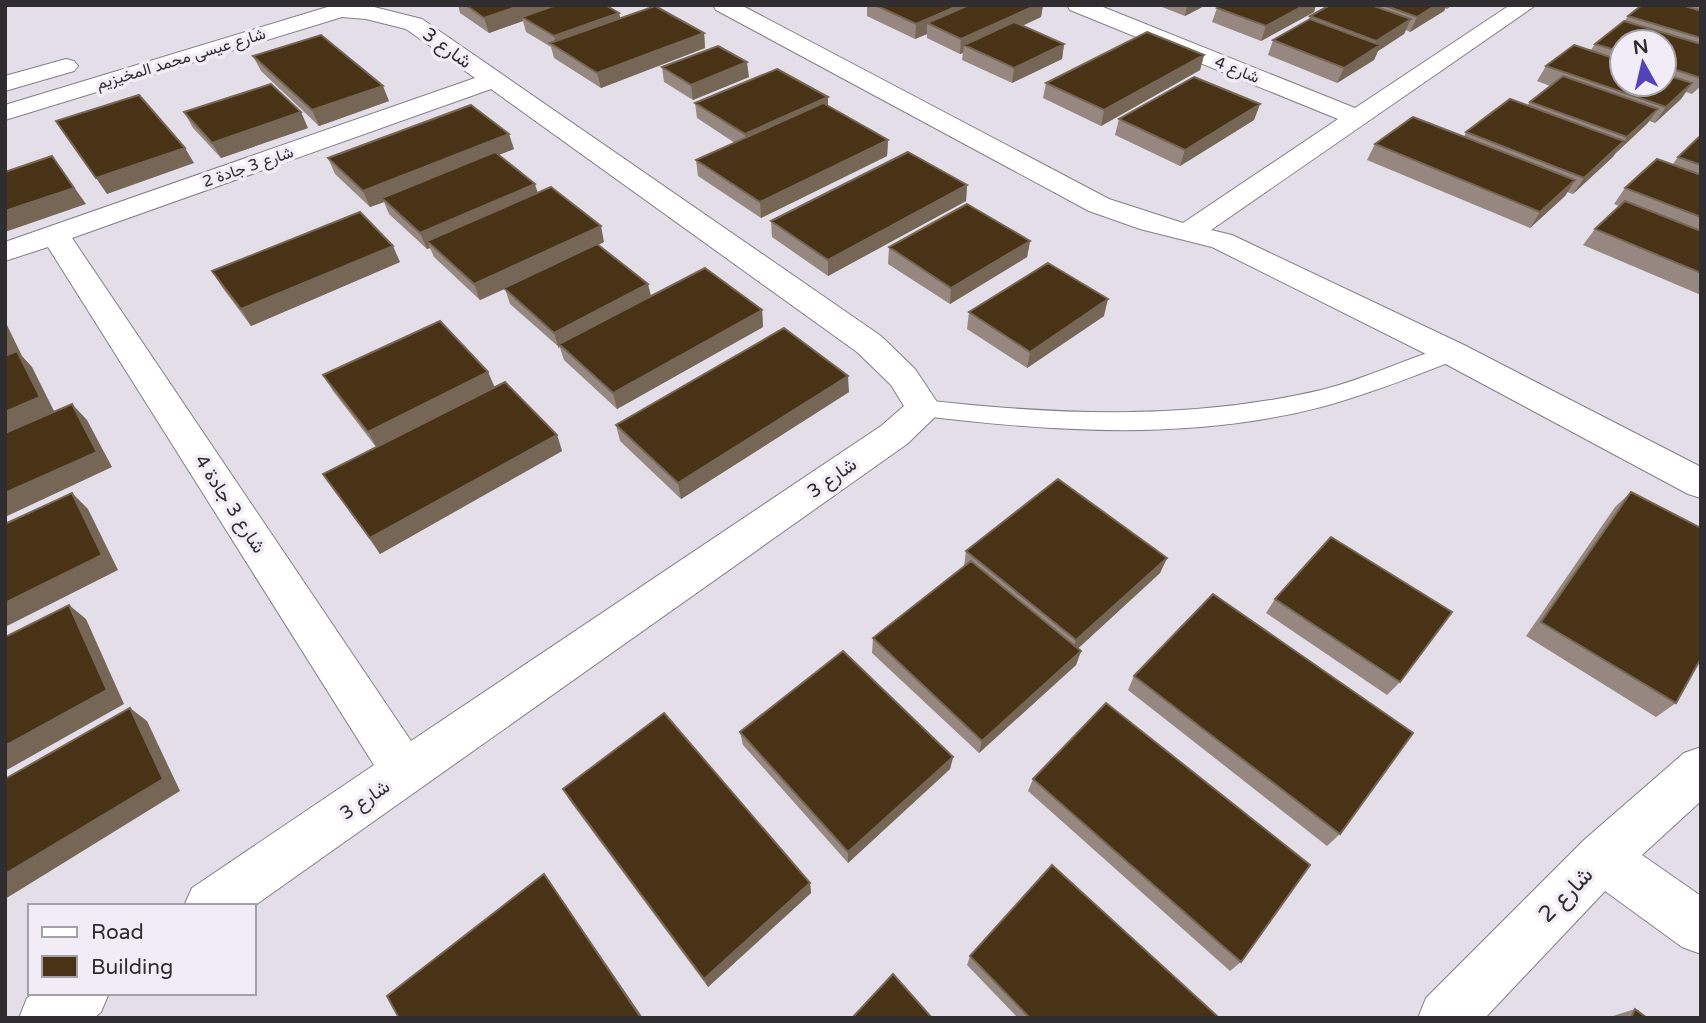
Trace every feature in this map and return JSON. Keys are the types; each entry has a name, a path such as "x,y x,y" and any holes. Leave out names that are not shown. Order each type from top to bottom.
{"street":[{"path":"724,5 1099,205 1150,223 1190,231 1222,242 1452,353 1701,484"},
{"name":"شارع 4","path":"1078,5 1357,118"},
{"path":"1190,231 1525,5"},
{"name":"شارع 3","path":"213,904 894,435 923,408 903,377 869,344 491,80 411,15 347,8"},
{"name":"شارع عيسى محمد المخيزيم","path":"5,113 347,8"},
{"name":"شارع عيسى محمد المخيزيم","path":"5,84 91,59"},
{"path":"5,79 39,75"},
{"name":"شارع 3 جادة 2","path":"5,252 491,80"},
{"name":"شارع 3 جادة 4","path":"55,235 405,772"},
{"path":"1602,858 1701,769"},
{"name":"شارع 2","path":"1446,1018 1602,858 1701,928"},
{"path":"47,1018 79,995"}],"lane":[{"path":"923,408 1070,424 1144,424 1216,418 1283,408 1346,394 1403,375 1452,353"}],"building":[{"path":"466,5 522,5 484,18"},
{"path":"556,5 605,5 619,13 554,36 522,17"},
{"path":"875,5 960,5 916,24"},
{"path":"969,5 1037,5 961,39 927,23"},
{"path":"1221,5 1305,5 1266,26 1217,8"},
{"path":"1330,5 1371,5 1411,19 1376,41 1310,16"},
{"path":"1383,5 1436,5 1417,17"},
{"path":"1642,5 1682,5 1701,11 1701,38 1678,31 1678,28 1668,28 1628,16"},
{"path":"655,6 704,33 597,73 550,43"},
{"path":"1310,19 1380,45 1344,68 1273,40"},
{"path":"1624,21 1647,28 1615,28"},
{"path":"1014,22 1064,44 1014,68 964,45"},
{"path":"1147,32 1204,55 1104,110 1046,83"},
{"path":"1608,34 1608,48 1595,44"},
{"path":"321,35 383,86 312,110 253,56"},
{"path":"1678,37 1701,44 1701,78 1678,71"},
{"path":"1574,45 1608,56 1608,87 1546,66"},
{"path":"718,46 747,62 691,85 662,67"},
{"path":"777,69 828,97 745,134 695,103"},
{"path":"1563,76 1608,92 1608,98 1626,98 1658,109 1627,137 1530,102"},
{"path":"1194,77 1260,104 1185,150 1119,119"},
{"path":"1678,78 1692,83 1678,96"},
{"path":"271,84 301,112 212,143 184,112"},
{"path":"139,95 185,148 96,178 56,121"},
{"path":"1640,98 1676,98 1666,107"},
{"path":"1510,99 1624,141 1584,178 1466,132"},
{"path":"823,103 888,140 760,202 696,160"},
{"path":"471,105 509,134 363,191 328,158"},
{"path":"1413,117 1575,180 1540,212 1375,144"},
{"path":"1701,135 1701,165 1678,157"},
{"path":"495,152 535,184 420,233 382,198"},
{"path":"908,152 967,185 828,260 771,221"},
{"path":"52,156 74,188 5,211 5,172"},
{"path":"1657,159 1701,175 1701,217 1625,188"},
{"path":"551,187 601,226 474,284 427,241"},
{"path":"1625,201 1701,231 1701,273 1595,229"},
{"path":"967,204 1030,241 951,288 889,247"},
{"path":"360,212 393,246 241,309 212,271"},
{"path":"597,244 648,284 554,333 504,288"},
{"path":"1048,263 1108,299 1030,352 969,312"},
{"path":"705,268 762,310 613,393 559,344"},
{"path":"440,321 488,372 368,432 323,375"},
{"path":"784,328 848,376 678,483 616,425"},
{"path":"17,351 40,397 5,412 5,356"},
{"path":"505,382 557,435 370,538 323,474"},
{"path":"72,404 97,452 5,493 5,433"},
{"path":"1058,479 1167,558 1076,640 966,551"},
{"path":"1631,492 1701,528 1701,658 1676,703 1541,622"},
{"path":"72,493 102,555 5,603 5,524"},
{"path":"1331,537 1452,612 1400,682 1275,599"},
{"path":"971,561 1081,651 982,741 873,638"},
{"path":"1213,594 1413,733 1340,834 1134,676"},
{"path":"69,605 107,690 5,746 5,637"},
{"path":"843,651 953,757 848,852 740,732"},
{"path":"1106,703 1310,865 1241,962 1033,779"},
{"path":"130,708 163,779 5,874 5,779"},
{"path":"664,713 810,883 704,979 563,789"},
{"path":"1052,865 1217,1016 1216,1018 1030,1018 970,956"},
{"path":"544,874 641,1018 399,1018 387,996"},
{"path":"893,974 932,1018 852,1018"},
{"path":"1635,1009 1647,1018 1631,1018"}]}
